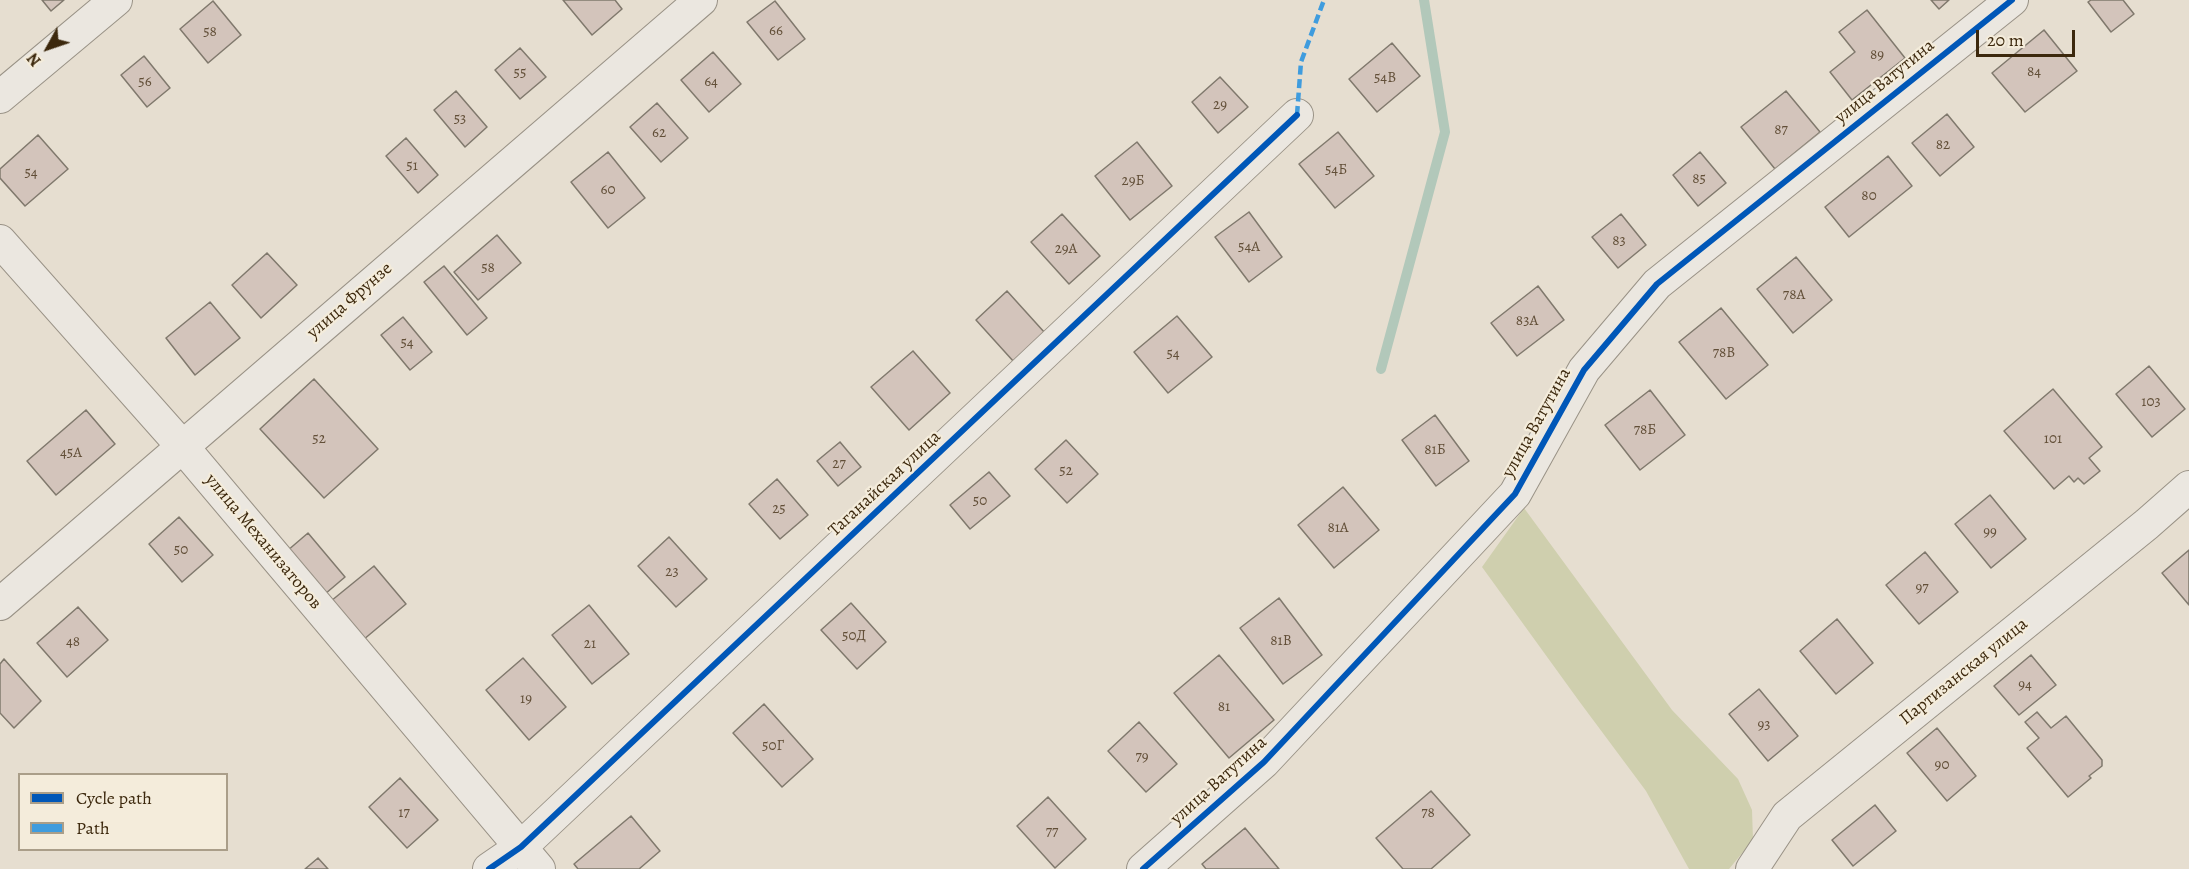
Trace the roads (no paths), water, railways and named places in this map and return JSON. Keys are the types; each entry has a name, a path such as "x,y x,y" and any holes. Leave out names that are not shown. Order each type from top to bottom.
{"street":[{"path":"0,97 116,0"},
{"name":"улица Фрунзе","path":"0,604 701,0"},
{"name":"улица Ватутина","path":"1143,869 1264,762 1515,494 1584,369 1657,284 2012,0"},
{"name":"Таганайская улица","path":"489,869 530,858 1297,115"},
{"name":"улица Механизаторов","path":"0,241 182,446 530,858"},
{"name":"Партизанская улица","path":"1752,869 1787,816 2147,524 2189,487"}],"waterway":[{"path":"1381,369 1445,132 1424,0"}]}
